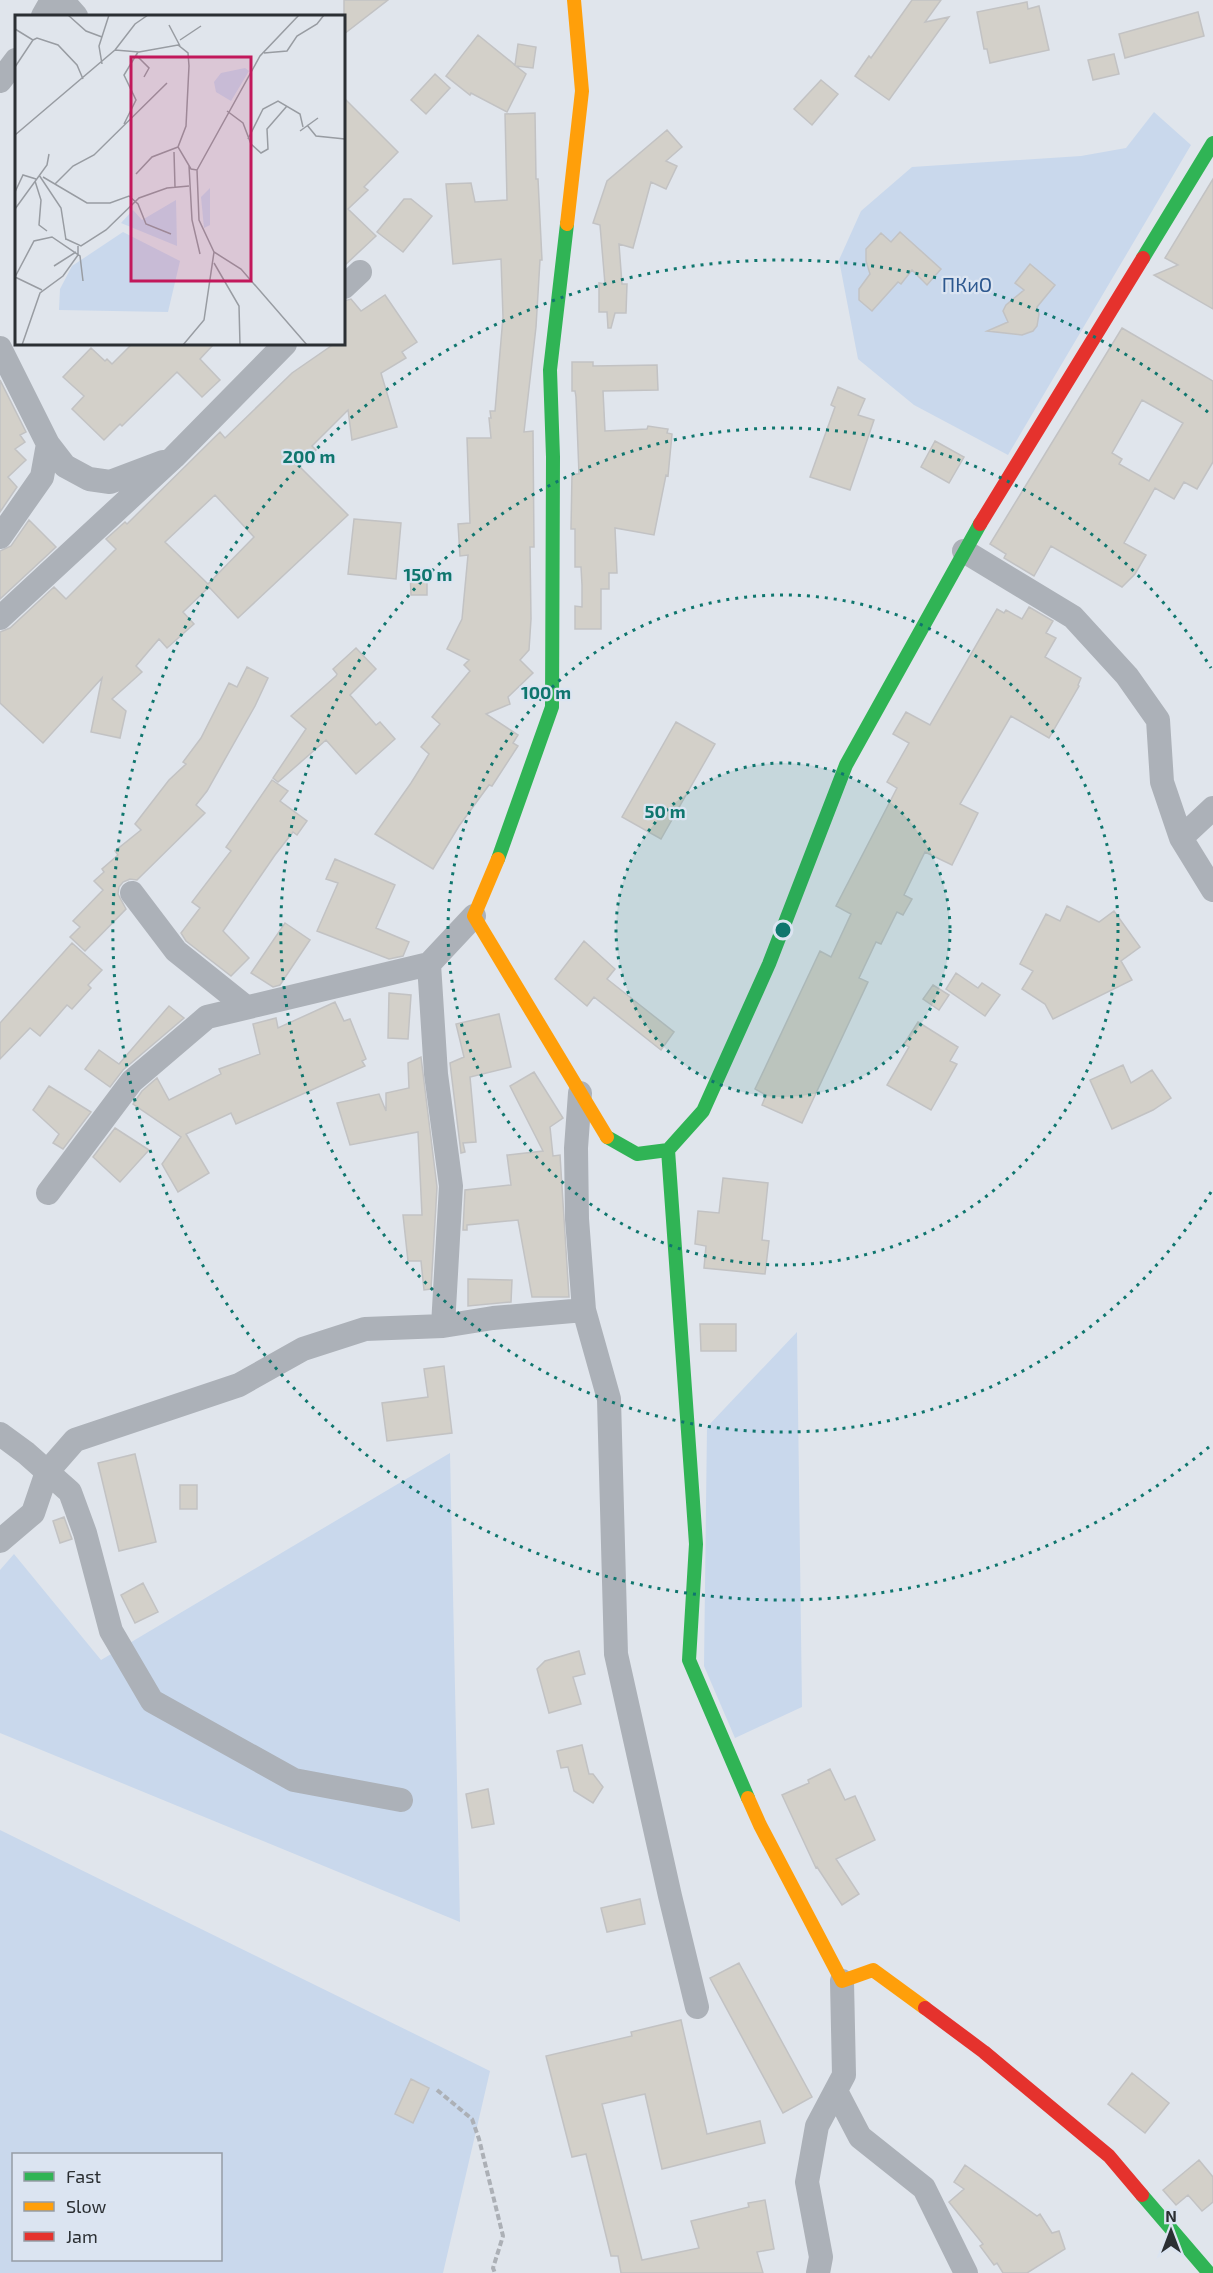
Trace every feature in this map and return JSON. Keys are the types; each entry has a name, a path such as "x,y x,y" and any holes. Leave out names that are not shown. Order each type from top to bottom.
{"street":[{"path":"44,15 52,0"},
{"path":"62,0 75,15"},
{"path":"48,1193 132,1081 207,1017 429,964 474,916 500,855 552,707 553,457 550,370 582,91 574,0"},
{"path":"0,81 15,61"},
{"path":"474,916 606,1136 637,1154 668,1150 703,1111 770,964 846,765 964,551 1213,143"},
{"path":"0,618 174,457 284,345"},
{"path":"0,348 48,444 65,466 89,478 110,482 174,457"},
{"path":"0,537 42,477 48,444"},
{"path":"964,551 1073,617 1127,676 1158,720 1162,782 1181,838 1213,890"},
{"path":"1181,838 1213,808"},
{"path":"132,893 176,951 246,1007"},
{"path":"429,964 436,1074 451,1186 443,1326"},
{"path":"580,1093 576,1148 577,1208 584,1310 609,1399 616,1654 697,2007"},
{"path":"668,1150 696,1544 689,1660 760,1825 842,1981 844,2075 817,2126 807,2182 821,2257 819,2273"},
{"path":"0,1541 33,1513 46,1472 75,1440 239,1385 303,1349 364,1329 443,1326 493,1318 584,1310"},
{"path":"0,1434 70,1492 85,1533 111,1631 152,1701 294,1780 401,1800"},
{"path":"842,1981 873,1970 984,2052 1109,2156 1209,2273"},
{"path":"836,2091 860,2137 924,2188 966,2273"}],"path":[{"path":"437,2090 472,2119 479,2139 503,2236 493,2268 495,2273"}],"green space":[{"name":"ПКиО","path":"1154,112 1191,145 1008,455 914,405 858,359 839,260 861,211 912,167 1081,156 1126,148"},
{"path":"797,1332 802,1707 735,1738 704,1666 707,1427"},
{"path":"450,1453 460,1922 0,1733 0,1570 14,1554 101,1660"},
{"path":"0,1830 490,2071 443,2273 0,2273"}],"building":[{"path":"344,0 388,0 345,33"},
{"path":"912,0 941,0 925,22 949,17 889,100 855,76 869,56 871,58"},
{"path":"1027,2 1028,9 1039,6 1049,50 990,63 987,49 984,49 977,12"},
{"path":"1198,12 1204,36 1125,58 1119,34"},
{"path":"478,35 515,65 518,44 536,47 533,68 516,66 526,74 507,112 471,93 470,95 446,76"},
{"path":"1114,54 1119,74 1093,80 1088,60"},
{"path":"435,74 450,88 426,114 411,100"},
{"path":"821,80 838,94 812,125 794,109"},
{"path":"345,99 398,152 364,187 368,190 348,209 376,236 345,265"},
{"path":"535,113 536,179 538,179 542,260 540,260 536,327 524,432 533,431 534,547 530,547 531,619 529,650 520,660 533,673 508,697 510,704 486,714 518,735 513,743 518,746 492,786 489,785 459,826 433,869 375,834 429,754 421,747 440,724 432,717 470,671 464,665 469,660 447,649 462,619 468,555 460,556 458,524 470,523 467,438 491,438 489,418 491,418 490,411 495,411 503,317 501,259 453,264 446,184 471,183 475,202 507,200 505,114"},
{"path":"667,130 682,147 666,161 677,166 666,189 651,182 633,248 619,244 622,284 627,284 626,313 615,313 611,328 608,328 607,312 599,312 599,283 605,284 600,225 593,223 607,181"},
{"path":"1213,179 1213,309 1154,275 1178,265 1165,258"},
{"path":"404,199 411,199 432,216 403,252 377,232"},
{"path":"900,232 941,269 927,285 912,270 901,284 898,282 872,311 859,300 859,289 870,274 866,261 866,249 881,233 891,242"},
{"path":"1030,264 1055,285 1037,307 1039,314 1037,326 1033,331 1022,335 987,331 1008,322 1003,311 1006,305 1024,290 1015,283"},
{"path":"385,295 417,342 402,352 406,358 381,373 397,427 352,440 348,410 312,446 316,450 299,466 348,515 238,618 209,587 183,612 194,624 167,648 159,639 136,666 142,672 112,699 126,711 120,738 91,732 102,678 43,743 0,703 0,632 10,628 54,587 66,599 116,549 106,539 125,522 127,524 220,432 225,438 292,373 333,345 345,345 345,301 351,299 361,311","holes":["215,495 254,537 208,584 165,542"]},
{"path":"1122,328 1213,381 1213,462 1197,489 1184,482 1174,499 1155,488 1124,543 1146,555 1135,574 1122,587 1051,546 1034,576 1004,558 1006,554 990,544","holes":["1142,400 1183,423 1149,481 1119,464 1122,459 1112,453"]},
{"path":"131,345 213,345 200,359 220,380 202,397 177,372 122,426 120,424 104,440 72,409 84,396 63,377 91,348 105,361 107,359 112,364"},
{"path":"572,362 593,362 593,366 657,365 658,390 603,391 605,431 647,429 648,426 668,429 667,433 672,434 668,476 666,475 654,535 615,528 617,573 609,573 609,589 601,589 601,629 575,629 575,606 582,607 582,585 581,567 575,567 575,529 571,529 572,474 579,474 576,397 575,391 572,391"},
{"path":"0,380 26,432 20,435 25,442 15,449 26,460 8,477 17,487 0,512"},
{"path":"838,387 865,399 858,415 874,420 850,490 810,477 835,407 831,405"},
{"path":"935,441 964,457 949,483 921,467"},
{"path":"354,519 401,523 396,579 348,574"},
{"path":"29,520 56,547 0,599 0,551 11,546"},
{"path":"427,569 427,595 411,595 410,570"},
{"path":"1029,607 1053,621 1046,633 1056,638 1045,657 1081,678 1079,686 1049,738 1011,716 960,804 978,813 952,865 925,852 904,895 912,899 903,915 897,912 881,944 876,942 859,978 868,982 802,1123 762,1105 766,1095 755,1089 820,951 831,957 851,914 836,906 897,788 887,782 909,743 893,734 906,712 930,725 997,609 1004,613 1006,610 1022,619"},
{"path":"356,648 376,669 350,695 376,725 380,722 395,739 356,774 326,740 278,782 273,778 306,729 291,716 336,676 333,669"},
{"path":"247,667 268,678 255,706 207,791 196,805 205,813 137,880 130,879 123,882 118,894 126,909 85,951 70,937 80,927 73,921 103,890 94,881 104,872 102,869 118,855 115,851 141,830 135,824 169,780 186,764 183,762 201,738 229,683 237,687"},
{"path":"676,722 715,744 661,839 622,817"},
{"path":"272,780 288,791 280,801 307,821 297,835 293,832 275,855 223,931 249,958 231,976 186,941 181,933 200,908 192,902 231,851 226,847"},
{"path":"335,859 395,885 376,928 409,942 403,956 389,959 317,931 338,883 326,879"},
{"path":"1067,906 1099,922 1114,911 1140,947 1121,961 1132,980 1053,1019 1045,1004 1022,989 1033,971 1020,964 1046,914 1060,921"},
{"path":"285,923 310,940 280,985 273,987 251,973"},
{"path":"584,941 615,969 607,979 674,1032 661,1050 594,997 587,1006 555,979"},
{"path":"72,943 102,970 88,985 91,988 72,1009 67,1005 40,1036 30,1028 0,1059 0,1023"},
{"path":"956,973 978,988 982,983 1000,995 985,1016 946,989"},
{"path":"933,985 949,995 939,1010 923,999"},
{"path":"389,993 411,995 408,1039 388,1038"},
{"path":"335,1002 344,1021 350,1019 366,1059 362,1061 365,1066 236,1124 231,1113 186,1134 209,1173 178,1192 162,1164 181,1137 133,1104 142,1091 157,1078 169,1100 221,1074 219,1069 260,1054 253,1024 276,1018 278,1028"},
{"path":"169,1006 184,1018 123,1070 110,1087 85,1069 99,1050 119,1064"},
{"path":"499,1014 511,1067 470,1077 476,1142 463,1143 465,1152 461,1153 450,1063 464,1057 456,1024"},
{"path":"918,1022 958,1047 950,1061 957,1064 931,1110 887,1085 909,1047 904,1044"},
{"path":"421,1057 437,1187 431,1289 424,1290 421,1261 408,1261 403,1215 422,1215 418,1132 350,1145 337,1103 379,1094 386,1111 386,1093 409,1088 408,1063"},
{"path":"1123,1065 1131,1083 1152,1070 1171,1098 1153,1110 1112,1129 1090,1080"},
{"path":"534,1072 563,1118 550,1127 553,1156 560,1155 569,1297 532,1297 518,1220 467,1225 467,1230 463,1230 465,1190 511,1185 507,1155 543,1151 510,1086"},
{"path":"49,1086 91,1112 63,1149 53,1143 59,1134 33,1110"},
{"path":"115,1128 149,1150 120,1182 93,1157"},
{"path":"723,1178 768,1183 762,1240 769,1241 765,1274 704,1268 706,1246 695,1244 698,1211 719,1213"},
{"path":"468,1279 512,1280 511,1302 468,1306"},
{"path":"700,1324 736,1324 736,1351 701,1351"},
{"path":"444,1366 452,1433 387,1441 382,1403 428,1397 424,1369"},
{"path":"135,1454 156,1542 119,1551 98,1463"},
{"path":"180,1485 197,1485 197,1509 180,1509"},
{"path":"64,1517 72,1539 60,1543 53,1521"},
{"path":"143,1583 158,1612 135,1623 121,1595"},
{"path":"579,1651 585,1674 573,1677 581,1704 549,1713 537,1669 545,1661"},
{"path":"582,1745 589,1774 593,1774 603,1787 593,1803 574,1791 568,1767 561,1768 557,1751"},
{"path":"830,1769 845,1800 855,1796 875,1840 836,1859 859,1894 842,1905 816,1868 782,1795 809,1783 808,1780"},
{"path":"488,1789 494,1824 472,1828 466,1794"},
{"path":"640,1899 645,1924 607,1932 601,1908"},
{"path":"739,1963 812,2097 783,2113 710,1978"},
{"path":"681,2020 707,2134 760,2121 765,2143 662,2169 645,2094 602,2104 642,2260 699,2248 691,2221 749,2207 748,2203 765,2200 774,2249 757,2252 763,2273 621,2273 618,2256 611,2256 586,2154 572,2157 546,2056 632,2036 631,2032"},
{"path":"1132,2073 1169,2103 1145,2133 1108,2104"},
{"path":"411,2079 429,2088 413,2123 395,2114"},
{"path":"1199,2160 1213,2177 1213,2202 1202,2211 1188,2195 1176,2205 1163,2190"},
{"path":"965,2165 1037,2216 1040,2214 1052,2233 1059,2231 1065,2249 1027,2273 1003,2273 997,2263 994,2265 980,2246 983,2244 949,2202 964,2189 954,2182"}],"traffic: fast":[{"path":"1143,258 1213,143"},
{"path":"498,859 552,707 553,457 550,370 567,224"},
{"path":"607,1137 637,1154 668,1150 703,1111 769,964 846,765 980,524"},
{"path":"668,1150 696,1544 689,1660 748,1798"},
{"path":"1142,2195 1209,2273"}],"traffic: slow":[{"path":"567,224 582,91 574,0"},
{"path":"498,859 474,916 607,1137"},
{"path":"748,1798 842,1981 873,1970 925,2008"}],"traffic: jam":[{"path":"980,524 1143,258"},
{"path":"925,2008 984,2052 1109,2156 1142,2195"}]}
